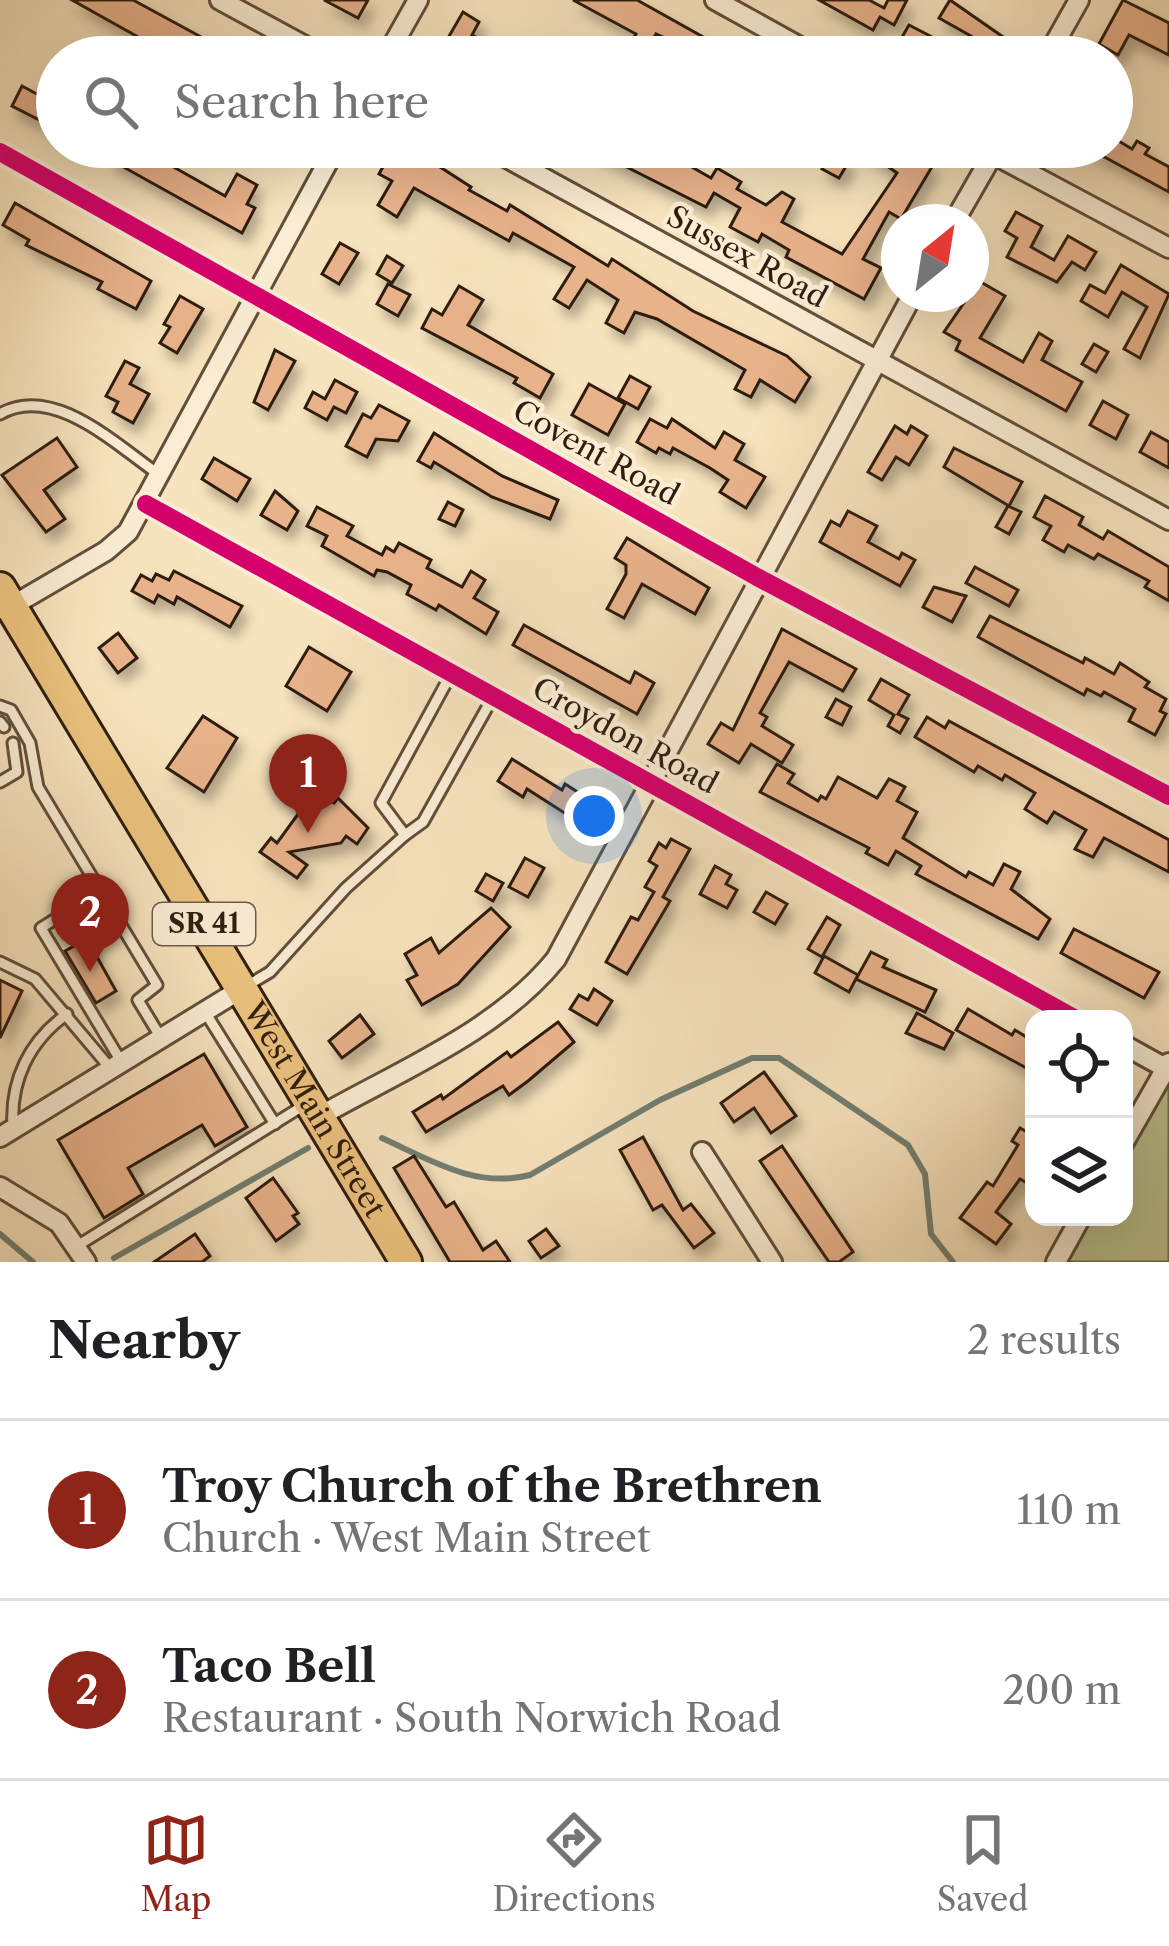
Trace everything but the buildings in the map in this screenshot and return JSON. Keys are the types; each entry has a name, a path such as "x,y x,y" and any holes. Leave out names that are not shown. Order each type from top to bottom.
{"main road":[{"name":"West Main Street","path":"4,603 406,1262"}],"street":[{"path":"220,0 286,36"},
{"path":"398,36 418,0"},
{"path":"715,0 780,36"},
{"path":"1058,36 1078,0"},
{"name":"Covent Road","path":"0,152 757,577 1169,796"},
{"path":"4,603 106,551 146,504 324,168"},
{"name":"Sussex Road","path":"525,168 874,363 1169,520"},
{"path":"963,204 981,168"},
{"path":"1024,168 1169,248"},
{"path":"315,1109 500,1012 534,986 556,959 903,312"},
{"name":"Croydon Road","path":"146,504 1060,1010"},
{"path":"7,1133 243,988"},
{"path":"1133,1050 1168,1067 1133,1127"},
{"path":"702,1152 772,1262"},
{"path":"0,1187 58,1223 82,1254"},
{"path":"1056,1262 1077,1226"}],"lane":[{"path":"0,414 17,404 40,404 70,415 161,476"},
{"path":"405,835 381,803 451,674"},
{"path":"243,988 270,972 346,888 423,822 493,697"},
{"path":"0,706 11,710 30,742 38,788 157,985 138,1000 161,1038"},
{"path":"0,782 17,772 13,743"},
{"path":"100,891 41,928 117,1066"},
{"path":"0,962 35,980 117,1066"},
{"path":"205,1012 275,1124"},
{"path":"7,1133 11,1092 21,1069 51,1025 67,1014"},
{"path":"82,1254 275,1124 315,1109"}],"green space":[{"path":"1169,1063 1169,1262 1056,1262 1076,1226 1133,1226 1133,1126"}],"waterway":[{"path":"382,1138 472,1175 530,1175 660,1100 752,1058 779,1058 908,1145 925,1174 931,1234 953,1262"},
{"path":"114,1258 308,1148"},
{"path":"0,1234 33,1262"}],"cycle path":[{"path":"0,152 757,577 1169,796"},
{"path":"146,504 1060,1010"}],"place":[{"name":"Troy Church of the Brethren","path":"308,833"},
{"name":"Taco Bell","path":"90,972"}]}
